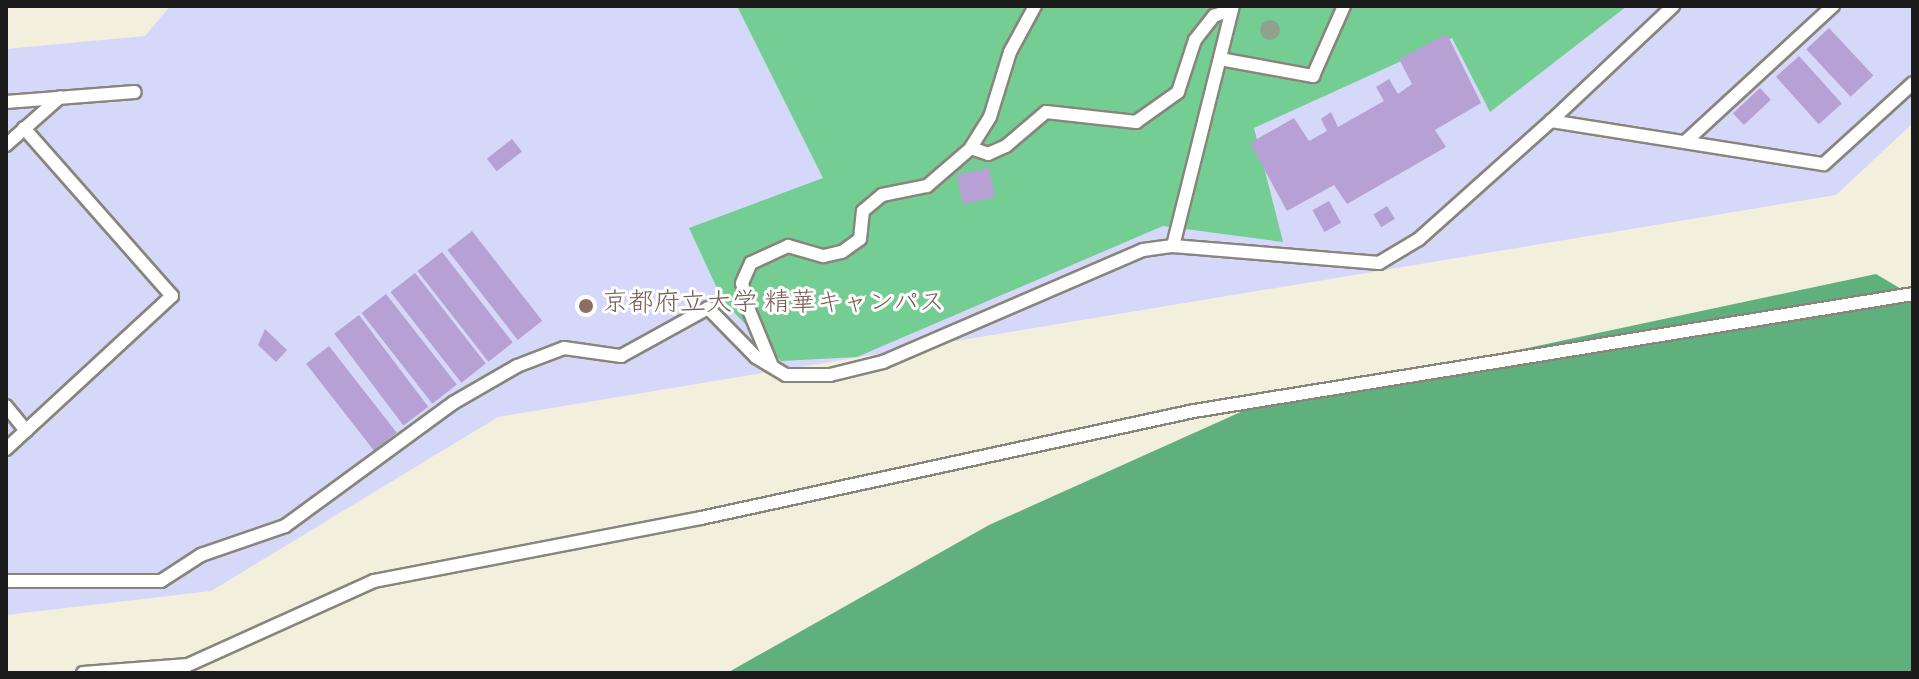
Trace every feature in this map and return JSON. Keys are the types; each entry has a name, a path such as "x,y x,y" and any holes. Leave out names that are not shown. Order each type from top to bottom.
{"lane":[{"path":"772,366 746,303 742,283 751,263 788,246 824,256 842,252 860,239 863,211 882,195 927,186 971,148 990,117 1010,52 1035,6"},
{"path":"1220,59 1313,76 1344,6"},
{"path":"6,581 161,581 201,555 285,526 453,403 517,366 564,348 621,356 708,308 786,375 830,375 883,362 1143,250 1173,246 1379,263 1419,239 1673,6"},
{"path":"1685,142 1833,6"},
{"path":"971,148 988,154 1006,146 1046,112 1136,122 1178,92 1195,40 1214,16 1232,8"},
{"path":"1173,246 1232,8"},
{"path":"1551,121 1824,164 1913,83"},
{"path":"6,102 135,92"},
{"path":"6,145 60,97"},
{"path":"6,449 172,296 24,128"},
{"path":"83,673 188,665 374,581 701,518 1194,411 1913,294"},
{"path":"6,406 26,431"}],"shaded area":[{"name":"京都府立大学 精華キャンパス","path":"170,6 1913,6 1913,123 1836,195 498,417 211,591 6,615 6,49 145,36"}],"green space":[{"path":"737,6 1627,6 1490,112 1452,38 1254,128 1283,242 1163,226 857,357 781,361 723,301 689,228 823,178"},
{"path":"1876,274 1913,296 1913,673 727,673 989,525 1254,406"}],"building":[{"path":"1829,28 1873,76 1851,97 1806,49"},
{"path":"1447,34 1481,103 1435,130 1446,147 1347,204 1334,185 1287,211 1250,143 1294,118 1309,141 1327,131 1321,119 1331,112 1338,127 1384,101 1376,87 1389,79 1398,94 1412,84 1399,59"},
{"path":"1799,56 1842,104 1819,124 1776,77"},
{"path":"1760,88 1771,100 1744,125 1733,113"},
{"path":"512,139 522,152 497,171 487,159"},
{"path":"989,168 995,197 963,204 957,175"},
{"path":"1329,201 1341,223 1325,232 1312,210"},
{"path":"1387,206 1395,219 1381,227 1373,214"},
{"path":"472,231 542,321 518,340 448,250"},
{"path":"442,252 513,343 488,362 418,271"},
{"path":"415,273 486,364 461,383 391,292"},
{"path":"386,294 457,385 432,404 362,313"},
{"path":"359,315 428,407 403,425 334,334"},
{"path":"265,329 287,350 276,362 258,345"},
{"path":"329,346 397,433 374,451 306,364"}],"place":[{"name":"京都府立大学 精華キャンパス","path":"586,306"}]}
